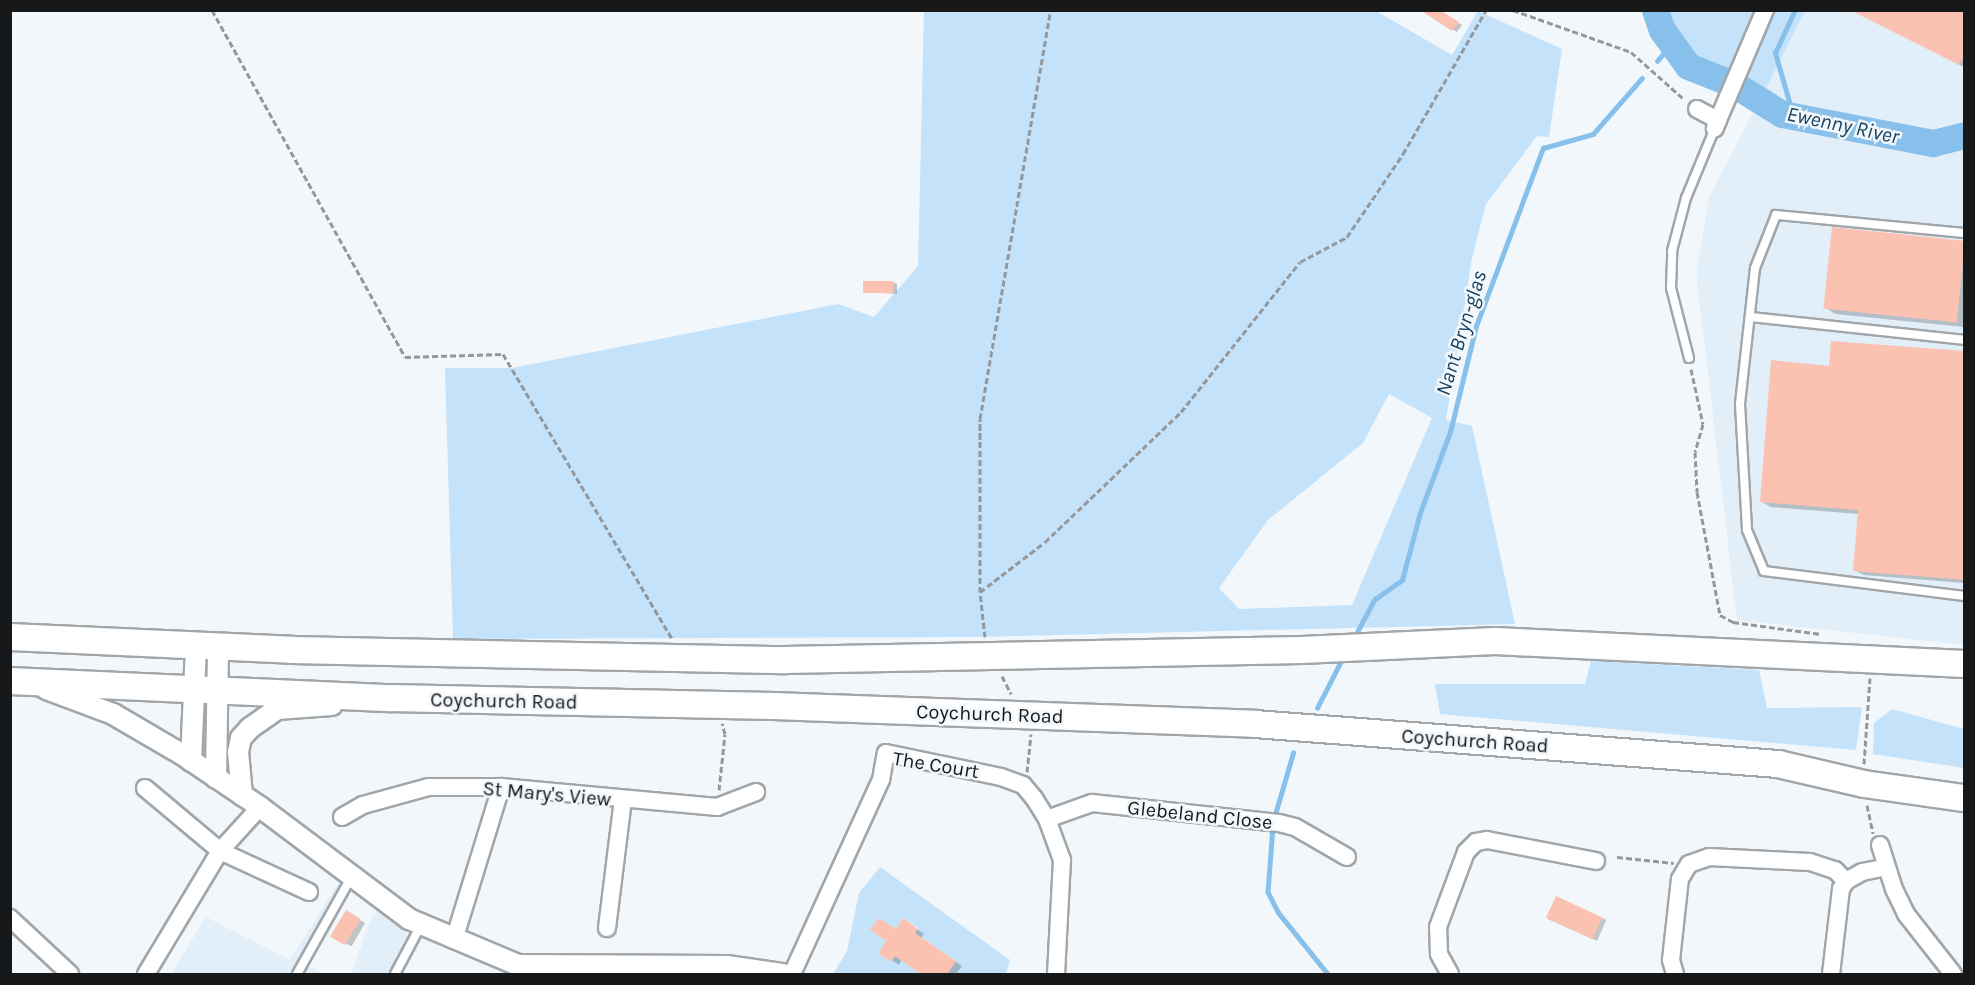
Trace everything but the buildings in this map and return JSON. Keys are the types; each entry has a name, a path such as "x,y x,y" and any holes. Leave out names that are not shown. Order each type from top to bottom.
{"main road":[{"path":"10,637 207,646 784,660 1495,641 1965,664"},
{"name":"Coychurch Road","path":"16,681 391,698 717,705 1255,724 1778,764 1864,784 1965,798"}],"street":[{"path":"1697,109 1719,118 1765,10"},
{"path":"207,646 207,690 216,778"},
{"path":"16,681 113,714 191,761 260,807 422,925 518,965 628,971 764,969 783,975"},
{"path":"191,761 207,690"},
{"path":"242,795 241,738 265,715 277,709 391,698"},
{"name":"The Court","path":"792,975 881,780 886,753 961,766 1023,785"},
{"path":"1023,785 1047,819 1062,860 1064,881 1056,975"},
{"name":"St Mary's View","path":"342,817 363,805 429,787 501,787 717,807 756,792"},
{"path":"454,940 501,787"},
{"path":"146,788 220,851 309,892"},
{"path":"607,928 623,800"},
{"name":"Glebeland Close","path":"1047,819 1092,803 1271,822 1295,827 1347,857"},
{"path":"146,975 220,851 260,807"},
{"path":"1450,975 1439,954 1438,927 1466,852 1476,842 1487,840 1596,861"},
{"path":"1877,842 1906,914 1953,975"},
{"path":"1675,975 1671,960 1680,879 1689,864 1709,857 1810,862 1824,865 1846,880"},
{"path":"1831,975 1838,899 1846,880 1862,872 1887,867"},
{"path":"10,918 70,975"}],"lane":[{"path":"1689,358 1671,288 1672,251 1686,198 1719,118"},
{"path":"1965,233 1776,215 1755,268 1740,404 1747,530 1764,571 1965,596"},
{"path":"1750,317 1965,340"},
{"path":"297,975 352,876"},
{"path":"395,975 422,925"}],"path":[{"path":"212,10 405,357 503,354 671,637 679,658"},
{"path":"1023,785 1030,761 1031,729 1021,715 992,656 982,629 980,419 1051,10"},
{"path":"980,592 1045,542 1181,412 1300,262 1347,237 1403,154 1486,10"},
{"path":"1514,10 1631,52 1697,109"},
{"path":"1689,358 1703,424 1695,452 1696,492 1720,615 1733,622 1821,634"},
{"path":"1863,772 1871,669"},
{"path":"717,705 725,734 717,807"},
{"path":"1865,798 1877,842"},
{"path":"1617,857 1676,863"}],"shaded area":[{"path":"924,11 1376,11 1452,55 1478,11 1562,49 1549,137 1537,136 1486,204 1472,258 1446,420 1472,426 1515,624 975,637 453,639 445,368 512,368 838,304 874,317 918,266","holes":["1389,394 1432,418 1352,605 1239,609 1219,588 1268,520 1363,443"]},
{"path":"1665,11 1805,11 1764,92 1686,53"},
{"path":"1805,11 1964,11 1964,645 1737,620 1696,271 1710,196"},
{"path":"1591,661 1759,670 1767,708 1862,707 1856,750 1440,714 1435,684 1585,684"},
{"path":"1892,709 1964,729 1964,768 1873,754 1874,723"},
{"path":"880,867 1010,960 1006,974 947,974 956,961 915,933 918,928 903,918 896,929 879,918 871,930 886,941 878,953 891,962 895,956 922,974 833,974 847,951 859,893"},
{"path":"338,883 349,893 308,966 324,974 171,974 206,917 290,960"},
{"path":"378,911 407,933 408,954 403,974 351,974 371,919"}],"waterway":[{"name":"Ewenny River","path":"1655,10 1662,30 1688,66 1735,85 1782,114 1933,143 1964,135"},
{"path":"1794,119 1775,53 1795,10"},
{"name":"Nant Bryn-glas","path":"1657,61 1672,44"},
{"name":"Nant Bryn-glas","path":"1356,634 1375,599 1402,580 1420,513 1450,432 1476,326 1543,148 1593,134 1642,78"},
{"name":"Nant Bryn-glas","path":"1317,708 1341,661"},
{"name":"Nant Bryn-glas","path":"1274,818 1293,753"},
{"name":"Nant Bryn-glas","path":"1273,826 1268,892 1278,912 1328,974"}]}
